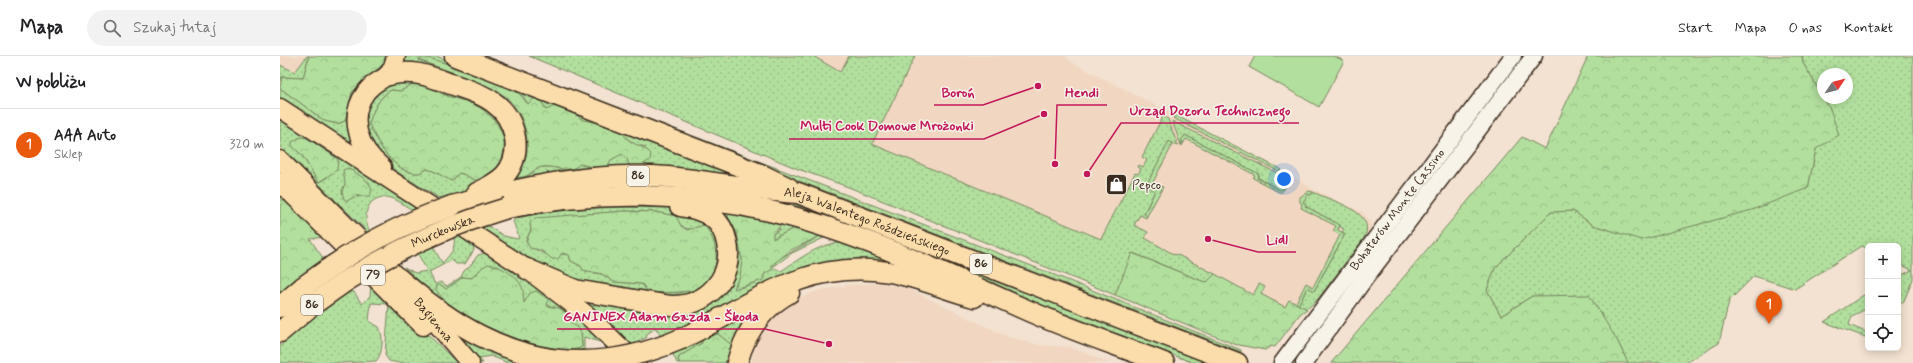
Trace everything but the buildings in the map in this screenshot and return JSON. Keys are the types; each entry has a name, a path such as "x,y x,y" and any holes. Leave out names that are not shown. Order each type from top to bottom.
{"highway":[{"path":"454,56 760,174 798,193"},
{"path":"389,76 410,72 429,76 488,98 505,113 515,134 514,159 511,166 496,183 478,196"},
{"name":"Aleja Walentego Roździeńskiego","path":"478,196 546,183 622,176 649,176 704,180 772,192 798,193 1237,363"},
{"name":"Murckowska","path":"280,307 303,287 357,249 400,227 478,196"},
{"name":"Aleja Walentego Roździeńskiego","path":"631,197 665,196 713,200 796,218 957,278 1023,309 1164,363"},
{"path":"527,269 575,290 671,306 691,304 699,301 714,290 724,275 728,259 726,237 716,220 702,211 631,197"},
{"name":"Murckowska","path":"280,332 312,305 346,280 376,262 424,238 461,223 508,208 532,203 580,198 631,197"},
{"path":"398,278 426,302 457,324 486,340 528,355 557,360 580,361 617,358 635,354 680,339 782,286 802,278 858,270 891,273 1023,309"},
{"path":"737,363 747,337 756,321 766,309 777,300 823,274"}],"main road":[{"path":"396,56 389,76 373,86 362,99 358,109 356,123 357,132 371,157 415,197"},
{"path":"280,108 527,269 588,316 637,363"},
{"name":"79","path":"280,160 398,278"},
{"name":"79","path":"281,184 436,338 464,363"},
{"name":"Bagienna","path":"398,278 470,363"}],"street":[{"name":"Bohaterów Monte Cassino","path":"1282,363 1512,56"},
{"name":"Bohaterów Monte Cassino","path":"1304,363 1366,277 1534,56"}],"shaded area":[{"path":"280,56 307,56 295,72 280,65"},
{"path":"813,56 849,56 840,72"},
{"path":"915,56 1065,56 1075,64 1287,173 1314,190 1362,212 1371,225 1370,233 1321,303 1317,300 1297,318 1176,254 1106,241 871,144"},
{"path":"882,283 909,289 1006,336 1039,345 1070,347 1111,363 751,363 753,353 762,331 772,318 784,307 801,297 821,290 849,285"}],"green space":[{"path":"307,56 309,56 303,78 282,77 280,79 280,65 295,72"},
{"path":"309,56 388,57 383,64 352,92 345,121 337,124 325,121 280,88 282,77 303,78"},
{"path":"391,56 375,77 356,147 280,99 280,88 325,121 338,124 345,121 352,92 383,64 388,57"},
{"path":"402,56 436,56 748,176 510,184 515,116 402,65","holes":["419,60 443,62 500,84 523,96 528,104 541,101 546,110 569,111 581,120 624,136 636,145 646,147 627,159 622,154 588,167 580,164 562,170 553,167 540,167 528,176 517,177 528,148 526,128 518,112 505,99 490,89 472,80"]},
{"path":"476,56 485,56 1037,268 1241,350 1241,352"},
{"path":"529,56 813,56 840,72 849,56 915,56 872,144 1101,239 1135,173 1138,174 1141,169 1138,167 1139,165 1143,167 1147,160 1142,157 1163,116 1168,119 1178,146 1169,142 1146,186 1155,191 1144,213 1147,216 1146,218 1140,215 1134,225 1148,232 1145,238 1175,255 1176,254 1215,274 1207,282 1202,281 1133,253 1115,295 851,188 798,169"},
{"path":"1255,56 1334,56 1344,61 1319,107 1249,67"},
{"path":"1588,56 1802,56 1803,63 1817,87 1817,104 1827,104 1839,135 1816,149 1808,188 1752,210 1641,240 1593,225 1573,211 1551,212 1495,268 1487,290 1501,316 1532,296 1589,295 1617,340 1628,363 1331,363 1522,137 1545,149"},
{"path":"1802,56 1913,56 1913,279 1903,303 1901,303 1901,276 1912,270 1901,264 1901,243 1865,243 1865,248 1861,246 1795,289 1754,276 1729,301 1719,343 1686,363 1628,363 1617,340 1532,296 1501,316 1487,290 1495,268 1551,212 1573,211 1593,225 1808,188 1816,149 1830,109 1827,104 1853,104 1853,68 1817,68 1817,87 1803,63"},
{"path":"424,57 458,67 495,81 517,92 528,104 535,98 541,101 546,110 555,106 578,116 582,120 597,122 623,132 628,140 644,148 651,154 650,160 639,167 629,165 627,159 622,154 611,160 607,167 597,168 580,164 571,169 542,167 525,177 517,177 527,152 527,136 519,113 514,106 509,100 491,88 419,60"},
{"path":"414,78 434,84 474,101 484,106 499,119 505,127 508,137 508,149 504,165 493,178 474,188 439,198 396,171 382,160 372,147 365,133 364,118 371,101 384,87 395,81","holes":["414,83 426,86 447,96 475,105 487,113 496,122 504,143 503,154 499,164 491,173 479,181 459,173 452,181 426,169 419,173 410,172 395,163 388,156 377,140 369,124 372,114 383,96 391,90 401,91"]},
{"path":"414,83 426,86 447,96 475,105 487,113 496,122 504,143 503,154 499,164 491,173 479,181 459,173 452,181 427,169 419,173 410,172 395,163 388,156 377,140 369,124 377,104 383,96 391,90 401,91"},
{"path":"1175,115 1281,170 1278,171 1173,118"},
{"path":"280,116 418,207 412,210 391,198 378,198 373,201 367,210 366,220 370,231 368,232 280,147","holes":["301,137 307,138 338,159 331,173 319,182 302,155 292,146","348,168 370,183 363,196 351,197 345,187"]},
{"path":"1172,121 1281,175 1279,178 1285,182 1283,189 1280,190 1257,177 1259,174 1185,135 1181,145"},
{"path":"1185,135 1259,174 1257,178 1280,190 1283,189 1285,184 1279,178 1281,175 1286,179 1287,185 1282,192 1279,192 1253,178 1255,175 1186,139 1182,146 1181,145 1183,142 1181,141"},
{"path":"301,137 307,138 338,159 337,170 319,182 302,155 292,146 292,142"},
{"path":"1169,141 1173,144 1152,184 1163,187 1147,216 1144,214 1155,191 1146,186"},
{"path":"348,168 365,179 371,187 370,196 356,196 347,201 344,199 342,192 345,183 343,170"},
{"path":"630,182 784,201 819,212 1214,363 1194,363 804,214 512,197"},
{"path":"1309,191 1313,192 1311,195 1308,194 1303,202 1306,204 1305,206 1340,225 1338,230 1345,234 1314,291 1308,287 1298,305 1296,303 1306,283 1313,287 1340,235 1333,231 1336,226 1301,208 1302,205 1300,202 1300,197"},
{"path":"280,192 324,237 310,239 323,258 322,262 280,294"},
{"path":"1313,192 1341,203 1359,214 1367,229 1364,238 1317,300 1307,309 1298,305 1308,287 1314,291 1345,234 1342,232 1344,229 1340,227 1340,225 1305,206 1303,202 1308,194 1311,195"},
{"path":"619,207 676,208 704,219 720,242 714,279 683,299 592,288 552,274 482,228 488,226 504,236 517,239 519,238 513,221 516,218 560,210","holes":["624,211 655,212 675,216 684,228 694,229 699,288 679,293 648,292 642,284 614,282 602,274 587,272 581,266 571,261 569,255 547,255 533,248 526,241 535,219"]},
{"path":"717,208 828,236 792,253 773,267 777,270 781,271 816,249 839,243 853,245 897,263 889,263 711,316 661,337 656,328 648,333 646,338 638,341 641,345 631,347 578,298 661,310 721,291","holes":["729,212 780,229 773,234 772,239 794,228 820,236 779,259 757,282 740,288 735,284 740,277 742,269 741,249"]},
{"path":"624,211 655,212 676,216 681,226 687,230 704,225 713,240 716,258 712,275 707,282 696,290 682,292 648,292 642,284 614,282 602,274 583,270 581,266 571,261 569,255 562,253 558,259 552,259 542,251 530,248 526,241 531,230 530,223 535,218"},
{"path":"729,212 781,225 773,234 773,239 794,228 820,236 791,250 772,265 772,270 765,273 763,280 734,289 740,276 742,260 737,233 728,217"},
{"path":"460,235 473,245 474,250 465,264 456,264 452,260 429,272 435,284 441,282 447,286 461,277 464,271 470,266 478,255 486,253 558,300 615,350 609,351 600,342 584,337 584,351 533,349 456,315 404,267 415,273 427,271 418,254 433,246 442,263 453,248 454,237","holes":["495,265 514,281 520,291 524,303 528,297 568,314 572,324 581,333 582,347 541,346 506,335 484,326 445,301 441,285 446,289 463,277 472,278 477,272"]},
{"path":"1132,253 1202,281 1207,282 1215,274 1253,295 1259,284 1265,287 1261,294 1285,307 1289,300 1307,309 1300,314 1275,347 1271,346 1265,350 1234,344 1115,295"},
{"path":"488,264 503,269 517,279 523,289 524,303 530,293 536,291 548,299 547,306 559,308 568,314 572,324 578,327 581,333 582,347 569,350 550,348 503,334 460,312 444,300 436,289 437,285 441,285 446,289 463,277 472,278"},
{"path":"371,285 406,313 457,363 399,363 389,361 385,355 389,304 371,303 369,321 379,327 382,335 381,350 376,361 342,363 280,363 280,346 311,319 350,291 354,292 362,304 370,296"},
{"path":"1865,294 1865,310 1852,316 1849,325 1865,332 1865,337 1824,322"},
{"path":"760,304 733,346 718,334 702,339 700,345 680,356 678,360 680,363 677,363 671,350"},
{"path":"432,315 537,363 508,363 491,356 479,358 483,363 477,363"},
{"path":"718,334 733,346 732,363 680,363 678,360 680,356 702,343 702,339"}],"place":[{"name":"Boroń","path":"1038,86"},
{"name":"Multi Cook Domowe Mrożonki","path":"1044,114"},
{"name":"Hendi","path":"1055,164"},
{"name":"Urząd Dozoru Technicznego","path":"1087,174"},
{"name":"Pepco","path":"1116,185"},
{"name":"Lidl","path":"1208,239"},
{"name":"AAA Auto","path":"1769,324"},
{"name":"GANINEX Adam Gazda - Škoda","path":"829,344"}]}
